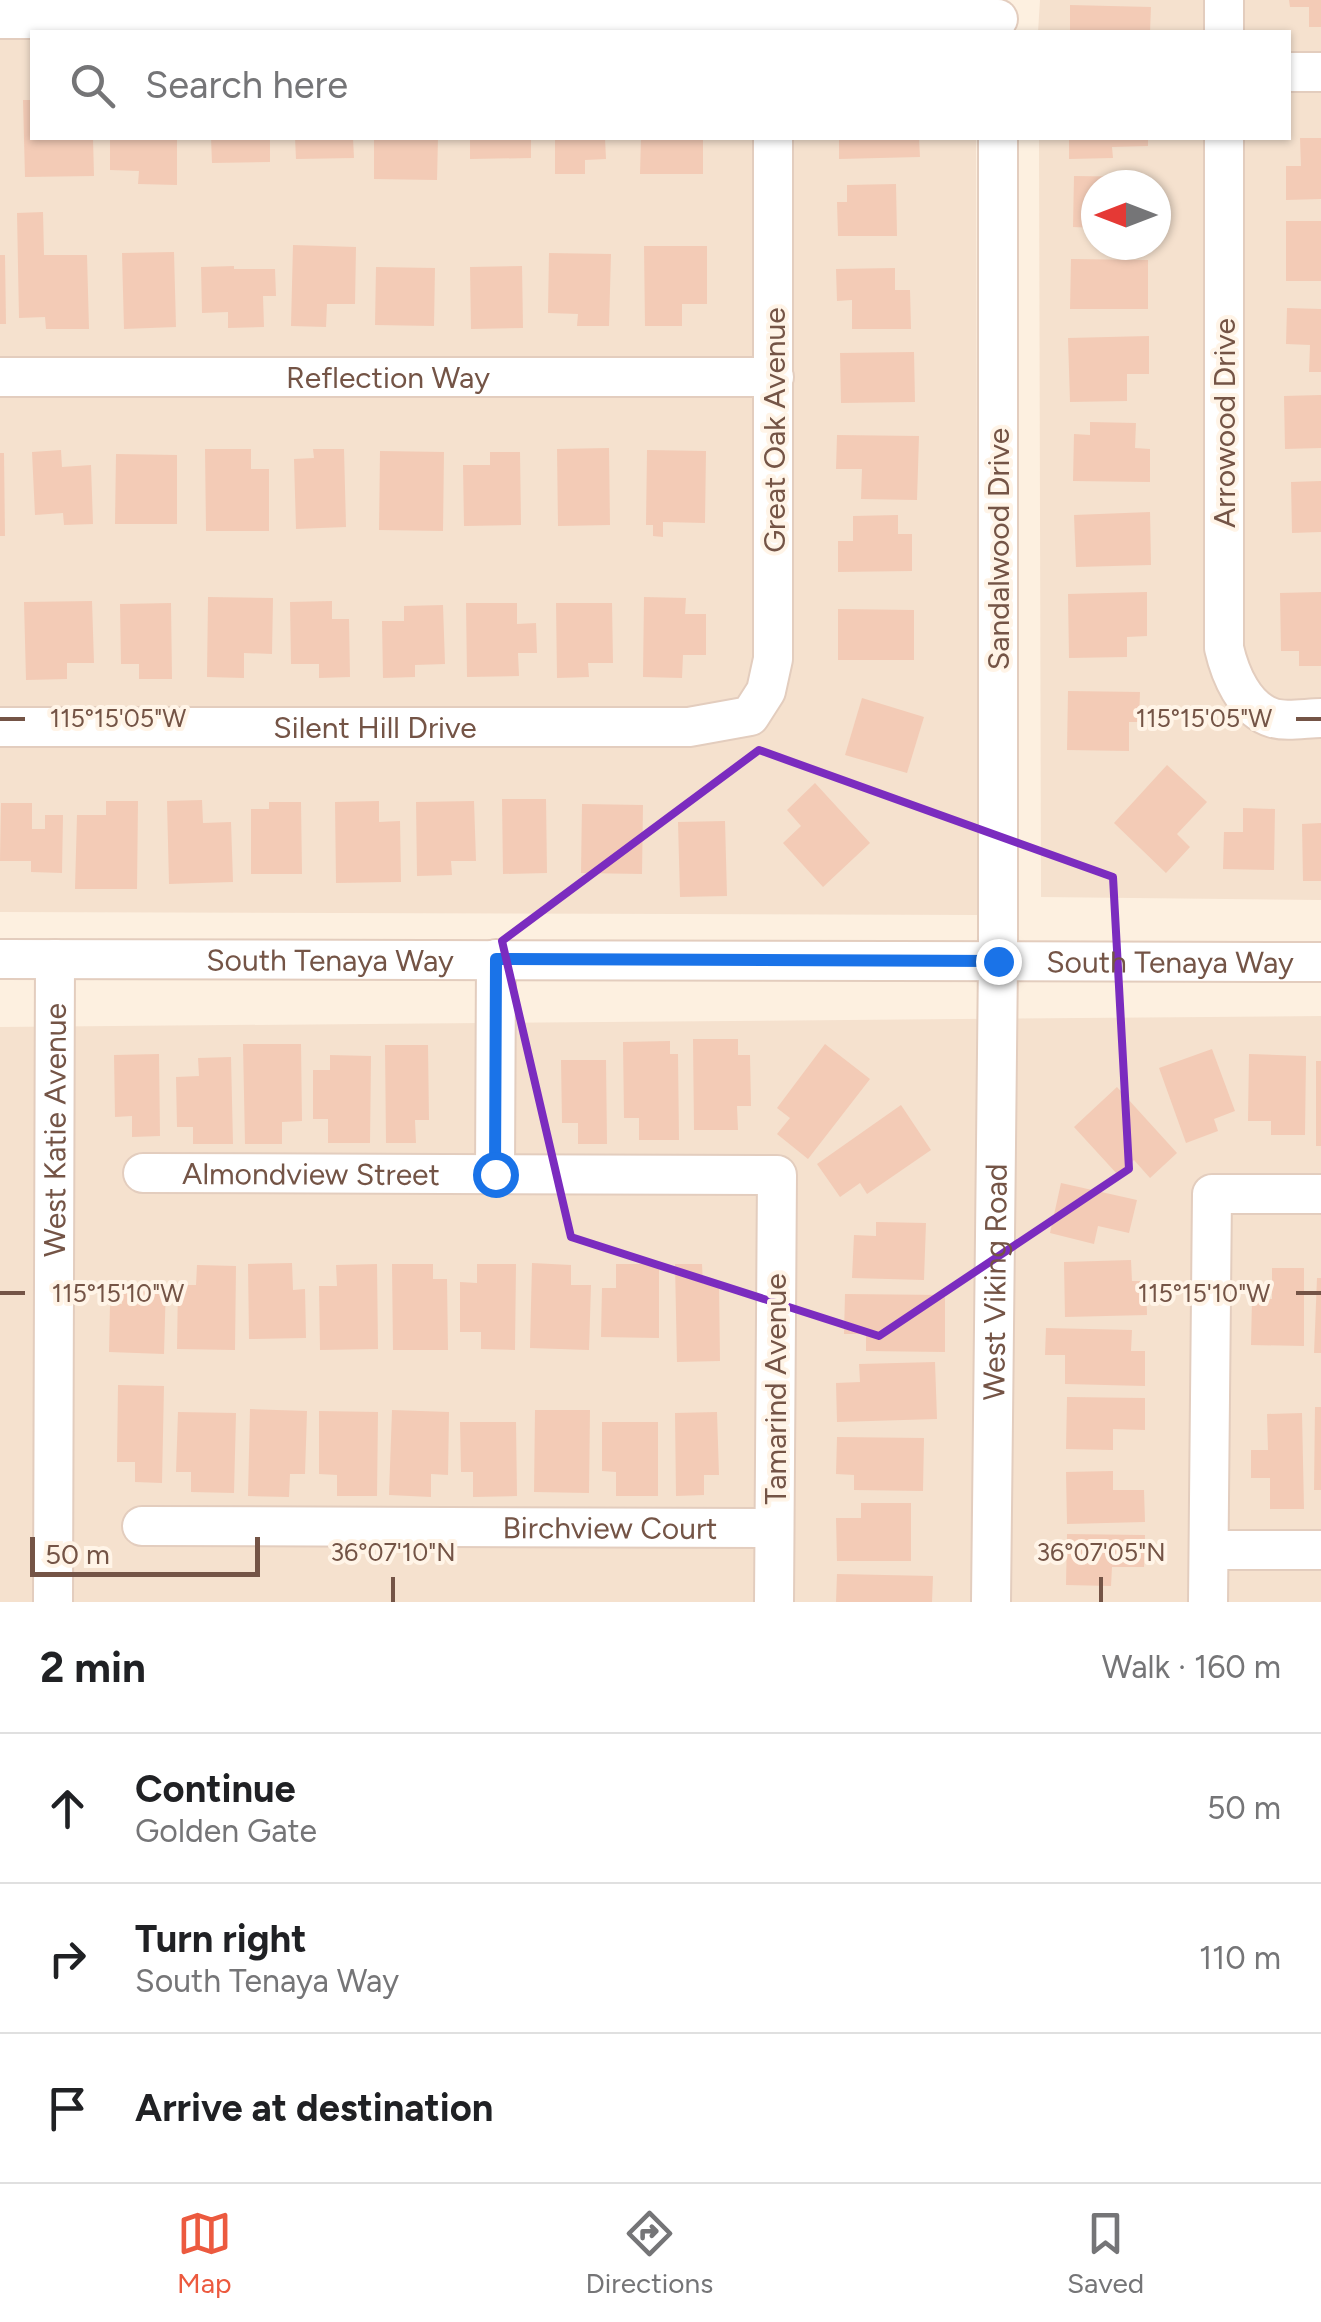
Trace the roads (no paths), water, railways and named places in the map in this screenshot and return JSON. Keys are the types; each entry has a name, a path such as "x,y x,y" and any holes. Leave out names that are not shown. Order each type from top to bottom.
{"street":[{"path":"1224,0 1224,30"},
{"path":"0,18 70,9 426,9 773,26 998,17"},
{"path":"1291,72 1321,72"},
{"name":"Great Oak Avenue","path":"750,716 766,691 774,659 773,140"},
{"name":"Sandalwood Drive","path":"998,140 998,961"},
{"name":"Arrowood Drive","path":"1224,140 1224,648 1230,675 1249,702 1272,718 1321,718"},
{"name":"Reflection Way","path":"0,377 774,377"},
{"name":"Silent Hill Drive","path":"0,727 690,726 750,716"},
{"name":"South Tenaya Way","path":"0,959 1321,962"},
{"name":"West Katie Avenue","path":"54,959 54,1602"},
{"path":"495,1174 496,959"},
{"name":"West Viking Road","path":"991,1602 998,961"},
{"name":"Almondview Street","path":"143,1173 777,1175"},
{"name":"Tamarind Avenue","path":"774,1602 777,1175"},
{"path":"1208,1602 1212,1194 1321,1194"},
{"name":"Birchview Court","path":"142,1526 774,1528"},
{"path":"1208,1550 1321,1550"}]}
